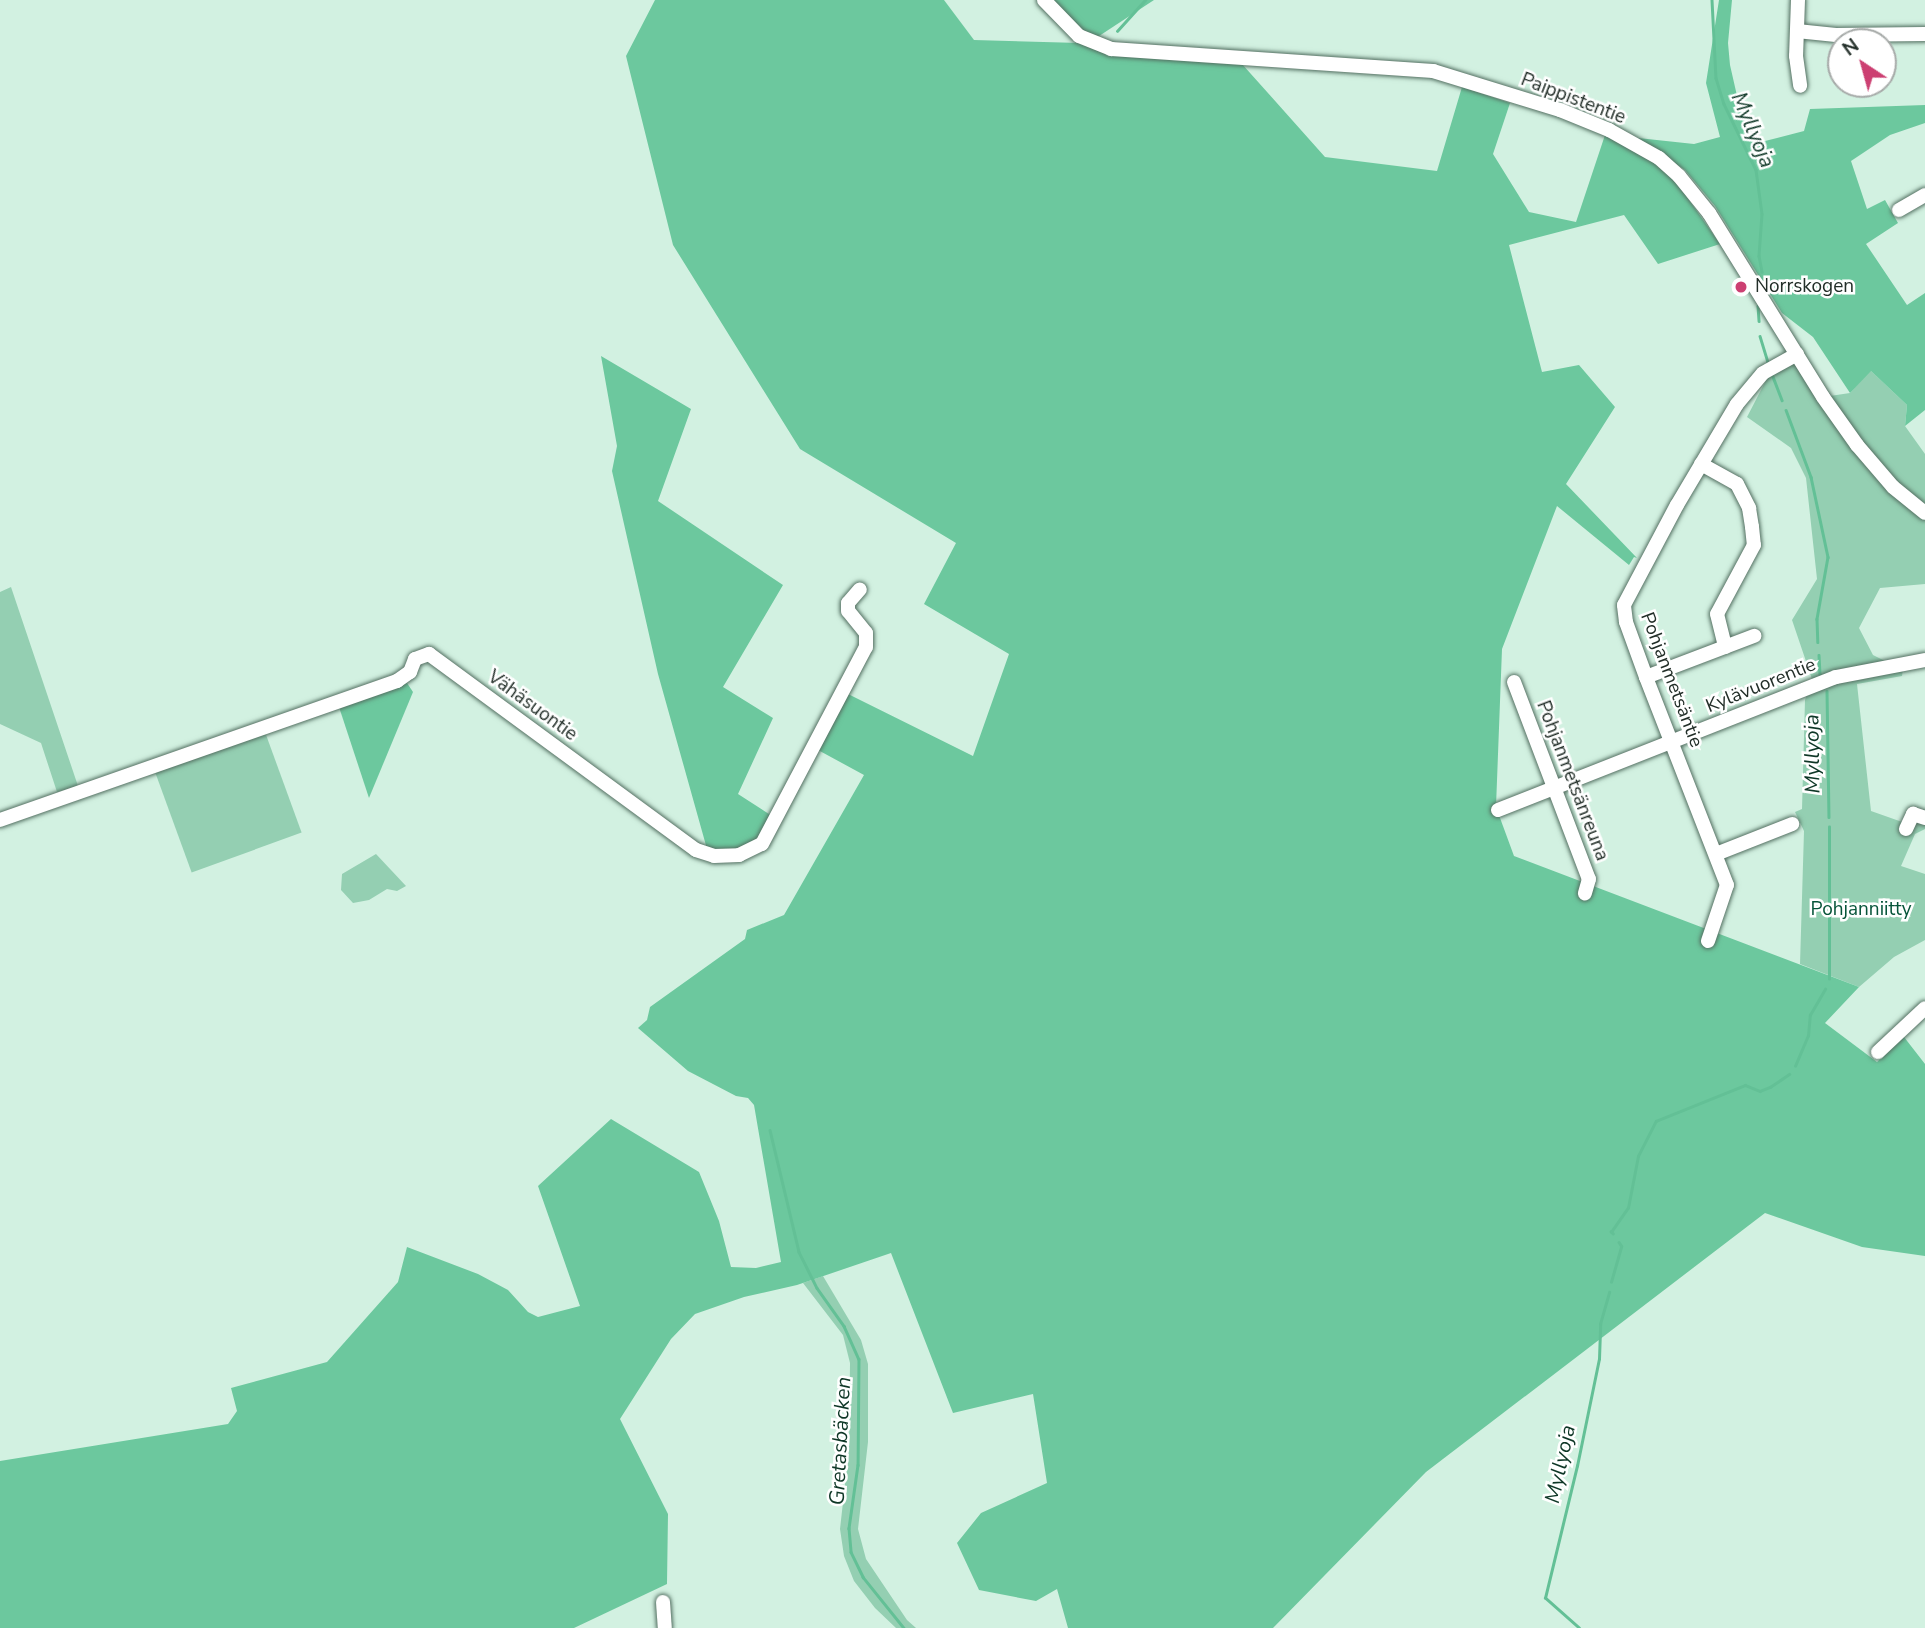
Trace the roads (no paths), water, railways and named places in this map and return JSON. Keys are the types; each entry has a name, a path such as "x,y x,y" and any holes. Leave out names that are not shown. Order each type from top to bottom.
{"street":[{"name":"Paippistentie","path":"1044,0 1079,36 1111,50 1433,71 1560,110 1597,125 1659,158 1679,176 1709,213 1763,302 1857,445 1893,487 1925,513"},
{"path":"1798,0 1796,56 1800,86"},
{"path":"1797,31 1836,35 1925,34"},
{"path":"1899,210 1925,195"},
{"name":"Pohjanmetsäntie","path":"1709,941 1727,885 1626,622 1626,597 1701,464 1746,391 1763,373 1797,354"},
{"path":"1701,464 1737,484 1749,508 1752,527 1754,545 1717,614 1725,647"},
{"name":"Vähäsuontie","path":"0,820 397,681 410,672 415,659 429,654 696,850 714,856 739,855 762,844 866,647 866,634 848,611 848,603 860,589"},
{"path":"1646,677 1754,636"},
{"name":"Kylävuorentie","path":"1498,810 1836,677 1925,660"},
{"name":"Pohjanmetsänreuna","path":"1514,682 1589,879 1585,893"},
{"path":"1906,830 1913,814 1925,818"},
{"path":"1716,854 1791,824"},
{"path":"1878,1052 1925,1009"},
{"path":"663,1602 665,1628"}],"waterway":[{"name":"Myllyoja","path":"1117,31 1145,0"},
{"name":"Myllyoja","path":"1712,0 1716,78 1724,104 1756,170 1762,214 1759,256 1762,272"},
{"name":"Myllyoja","path":"1758,306 1759,321"},
{"name":"Myllyoja","path":"1760,336 1768,363"},
{"name":"Myllyoja","path":"1772,374 1782,400"},
{"name":"Myllyoja","path":"1786,410 1811,477 1828,557 1817,619 1818,642"},
{"name":"Myllyoja","path":"1819,655 1820,674"},
{"name":"Myllyoja","path":"1827,691 1829,817"},
{"name":"Myllyoja","path":"1829,827 1829,979"},
{"name":"Myllyoja","path":"1795,1066 1808,1036 1810,1015 1825,989"},
{"name":"Myllyoja","path":"1613,1234 1611,1232 1628,1208 1638,1156 1656,1121 1745,1085 1760,1091 1789,1074"},
{"name":"Gretasbäcken","path":"770,1130 799,1252 817,1288 844,1326 859,1359 858,1465 849,1528 851,1552 863,1577 904,1628"},
{"name":"Myllyoja","path":"1611,1282 1621,1246 1619,1243"},
{"name":"Myllyoja","path":"1579,1628 1545,1598 1577,1466 1599,1359 1600,1324 1609,1292"}],"place":[{"name":"Norrskogen","path":"1741,287"}],"park label":[{"name":"Pohjanniitty","path":"1861,910"}]}
